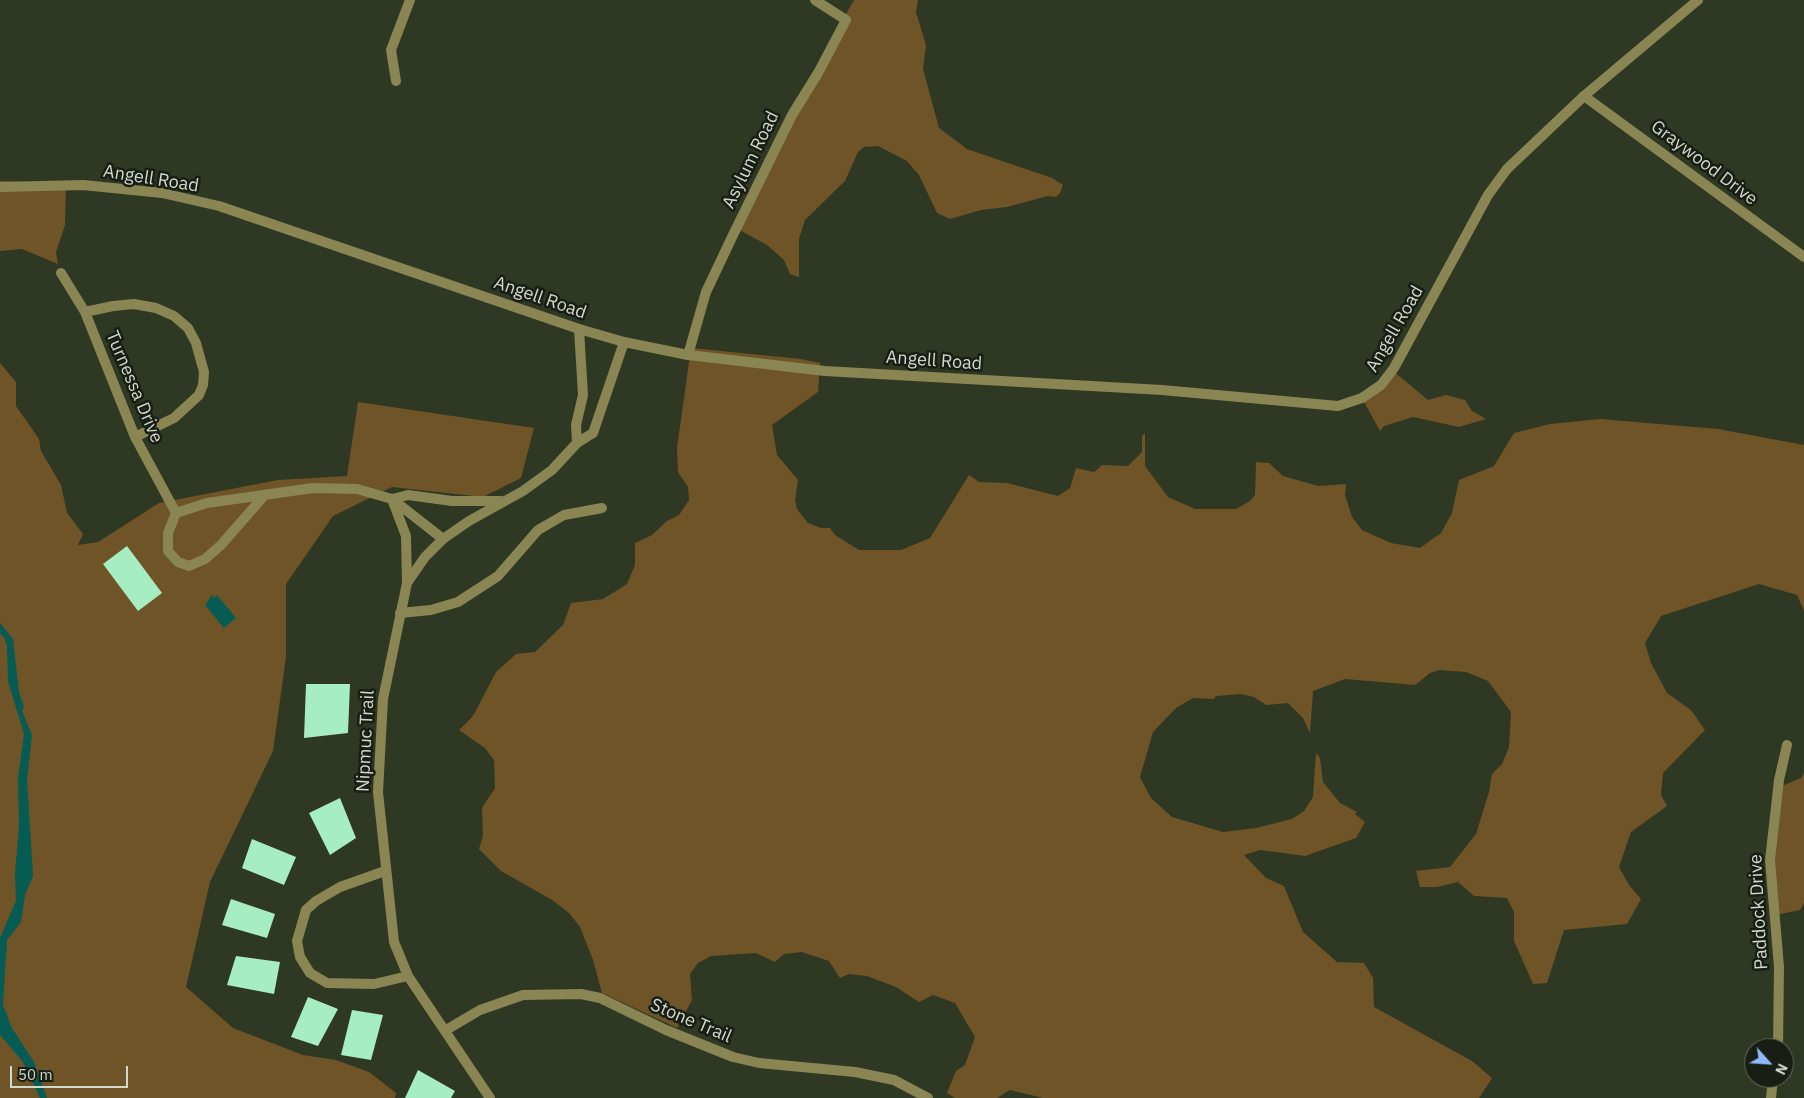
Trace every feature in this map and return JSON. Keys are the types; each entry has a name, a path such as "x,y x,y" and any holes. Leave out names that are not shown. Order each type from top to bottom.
{"street":[{"path":"396,81 391,50 410,0"},
{"name":"Asylum Road","path":"688,355 706,292 733,234 792,115 818,73 846,20 815,0"},
{"name":"Angell Road","path":"0,187 83,185 162,193 220,206 579,329 624,342 688,355 825,371 1162,390 1338,406 1362,398 1382,385 1394,368 1494,187 1507,169 1584,96 1698,0"},
{"name":"Graywood Drive","path":"1584,96 1804,257"},
{"name":"Turnessa Drive","path":"61,273 85,312 135,437 176,513"},
{"path":"85,312 134,304 156,308 174,316 188,328 196,343 204,372 203,385 199,395 174,418 135,437"},
{"path":"577,443 576,426 582,396 579,329"},
{"name":"Nipmuc Trail","path":"490,1098 408,976 394,942 378,792 383,699 407,583 425,557 443,539 502,501 523,491 552,470 577,443 594,433 624,342"},
{"path":"262,497 221,545 205,559 189,566 178,562 168,551 168,532 176,513 208,503 243,497 262,497 313,488 357,489 392,500 443,539"},
{"path":"392,500 408,496 452,501 502,501"},
{"path":"392,500 406,536 407,583"},
{"path":"400,613 431,610 458,602 498,576 538,530 564,515 602,508"},
{"name":"Paddock Drive","path":"1778,1038 1779,967 1770,860 1779,780 1787,745"},
{"path":"385,871 340,887 316,900 306,910 297,941 300,957 310,973 327,983 374,984 408,976"},
{"name":"Stone Trail","path":"446,1030 480,1010 524,995 581,994 600,998 666,1030 733,1057 759,1063 855,1072 894,1080 928,1098"}],"shaded area":[{"path":"854,0 918,0 916,12 926,45 923,69 939,128 967,149 1052,178 1063,185 1056,197 1048,196 1007,207 981,210 950,219 937,213 919,175 907,161 878,146 864,147 858,152 845,181 805,220 799,239 799,277 790,274 784,260 767,245 736,228 783,125"},
{"path":"0,181 66,183 65,225 56,252 58,264 22,249 0,251"},
{"path":"691,348 801,359 820,363 818,392 772,425 777,455 798,480 795,500 797,509 808,523 821,528 830,528 835,535 859,550 901,550 930,538 969,475 979,482 1007,483 1058,496 1070,488 1076,468 1094,472 1102,465 1128,466 1142,452 1142,436 1145,433 1145,466 1168,497 1195,509 1236,509 1250,501 1255,495 1256,462 1269,463 1283,476 1318,486 1346,484 1345,495 1352,517 1362,530 1391,543 1420,548 1441,533 1452,513 1459,480 1494,466 1514,433 1550,424 1600,419 1718,429 1804,445 1804,611 1797,595 1759,584 1661,616 1645,643 1651,663 1667,693 1691,710 1705,730 1663,773 1661,795 1667,806 1631,832 1619,867 1629,885 1641,899 1627,924 1564,930 1547,983 1533,984 1514,941 1514,912 1507,898 1474,896 1458,882 1437,887 1420,887 1416,871 1450,867 1476,834 1489,792 1492,774 1502,764 1509,747 1511,712 1488,681 1466,672 1439,670 1430,673 1415,685 1345,679 1313,691 1310,733 1303,718 1288,703 1266,705 1254,697 1241,694 1216,696 1214,699 1193,698 1176,708 1153,732 1140,777 1151,798 1172,817 1223,832 1256,828 1292,819 1304,811 1313,797 1316,753 1320,758 1323,782 1340,803 1357,812 1355,814 1365,822 1356,838 1305,856 1260,850 1244,855 1266,878 1284,886 1303,932 1337,962 1364,963 1373,978 1374,1007 1472,1061 1492,1078 1479,1098 1043,1098 1010,1090 997,1098 955,1098 947,1093 956,1071 965,1065 975,1037 955,1003 933,995 919,1002 896,987 867,976 849,974 840,978 829,961 802,952 784,954 775,962 756,953 711,956 698,963 690,974 692,1000 677,1028 602,993 593,960 580,927 569,913 552,900 501,871 479,849 483,836 482,808 495,788 494,760 485,748 459,730 473,716 496,672 516,654 535,652 563,625 571,603 603,599 627,584 635,565 635,543 652,535 667,521 679,515 689,500 688,487 678,472 677,448"},
{"path":"0,363 16,382 16,406 39,439 41,451 61,485 67,513 83,534 78,545 98,542 159,503 278,480 347,476 358,402 534,428 521,478 483,497 392,487 333,516 286,584 286,657 273,751 210,882 186,987 233,1028 303,1055 336,1060 369,1072 396,1093 395,1098 0,1098"},
{"path":"1392,370 1428,400 1446,395 1465,400 1472,411 1486,419 1459,427 1413,417 1384,426 1380,431 1363,400"},
{"path":"1804,773 1804,903 1800,910 1776,915 1770,877 1782,786 1801,778"}],"water":[{"path":"212,595 214,598 217,595 236,618 224,628 205,605"},
{"path":"0,623 13,639 19,692 24,707 22,711 32,735 27,779 33,876 25,895 21,922 7,940 3,1005 12,1028 34,1062 47,1098 40,1098 23,1062 0,1035 0,938 16,901 15,874 19,826 18,778 24,734 8,681 7,646 4,637 0,634"}],"building":[{"path":"127,546 162,593 138,611 103,564"},
{"path":"306,684 350,684 348,733 304,738"},
{"path":"340,798 356,838 330,855 309,813"},
{"path":"252,839 296,857 284,885 242,868"},
{"path":"231,899 275,914 267,938 222,925"},
{"path":"236,956 280,962 274,994 227,985"},
{"path":"308,997 338,1009 318,1046 291,1037"},
{"path":"352,1010 383,1015 371,1060 341,1055"},
{"path":"418,1070 455,1091 451,1098 405,1098"}]}
